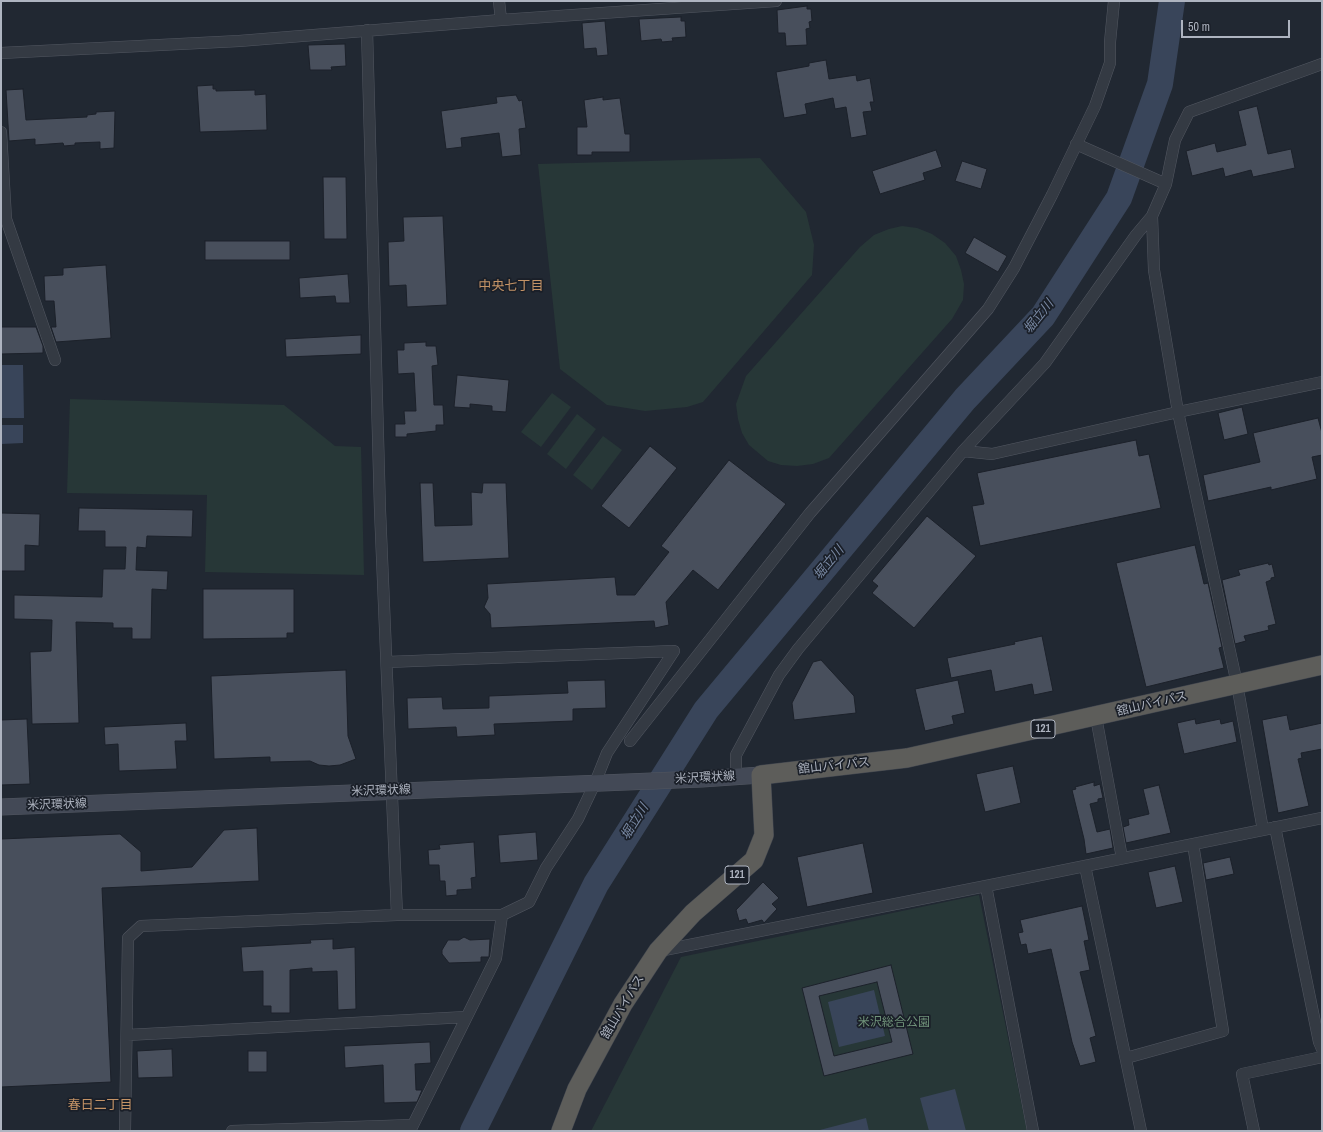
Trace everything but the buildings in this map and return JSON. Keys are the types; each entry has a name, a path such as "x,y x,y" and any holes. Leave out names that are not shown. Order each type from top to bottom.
{"highway":[{"name":"舘山バイパス","path":"561,1131 577,1089 619,1011 658,951 693,913 754,860 764,835 761,774 907,758 1096,717 1322,665"}],"main road":[{"name":"米沢環状線","path":"1,807 595,784 620,781 702,779 761,774"}],"street":[{"path":"499,1 501,20"},
{"path":"1,53 239,41 501,20 776,1"},
{"path":"630,741 810,513 988,309 1014,268 1052,195 1095,106 1110,63 1110,42 1114,1"},
{"path":"367,30 379,503 397,915"},
{"path":"1263,830 1237,684 1178,412 1154,270 1152,216 1175,140 1189,112 1322,64"},
{"path":"1,132 3,219 56,360"},
{"path":"1076,144 1095,154 1162,183"},
{"path":"736,776 736,755 783,670 803,643 963,451 1044,363 1136,235 1152,216"},
{"path":"963,451 992,454 1178,412 1322,382"},
{"path":"125,1131 128,938 140,926 397,915 502,915 529,902 546,868 578,818 595,784 607,753 674,651 387,662"},
{"path":"1096,717 1122,858"},
{"path":"658,951 1322,818"},
{"path":"1275,827 1321,1044"},
{"path":"1126,1058 1223,1031 1192,844"},
{"path":"1085,866 1141,1131"},
{"path":"986,886 1034,1131"},
{"path":"232,1131 412,1128 496,958 502,915"},
{"path":"127,1035 466,1017"},
{"path":"1254,1131 1242,1074 1322,1058"}],"green space":[{"path":"760,158 806,212 814,245 812,275 703,402 687,407 645,411 607,405 560,369 538,164"},
{"path":"902,226 917,228 932,234 945,243 956,256 964,284 963,300 952,319 829,458 813,464 797,466 781,465 768,461 749,445 742,433 738,419 736,404 746,376 860,247 874,235"},
{"path":"552,393 571,407 541,447 521,432"},
{"path":"70,399 284,405 335,446 361,447 364,575 205,572 207,495 67,493"},
{"path":"577,414 596,429 566,469 547,454"},
{"path":"603,436 622,450 592,490 573,475"},
{"name":"米沢総合公園","path":"979,895 1027,1131 591,1131 681,957"}],"water":[{"path":"1,365 23,365 24,418 1,418"},
{"path":"1,425 23,425 23,443 1,444"},
{"path":"874,990 885,1036 839,1047 828,1002"},
{"path":"955,1089 966,1131 929,1131 920,1098"},
{"path":"866,1118 869,1131 816,1131"}],"waterway":[{"name":"堀立川","path":"473,1131 596,884 706,710 965,399 1043,316 1119,198 1160,84 1172,1"}],"district":[{"name":"中央七丁目","path":"511,287"},
{"name":"春日二丁目","path":"100,1106"}]}
